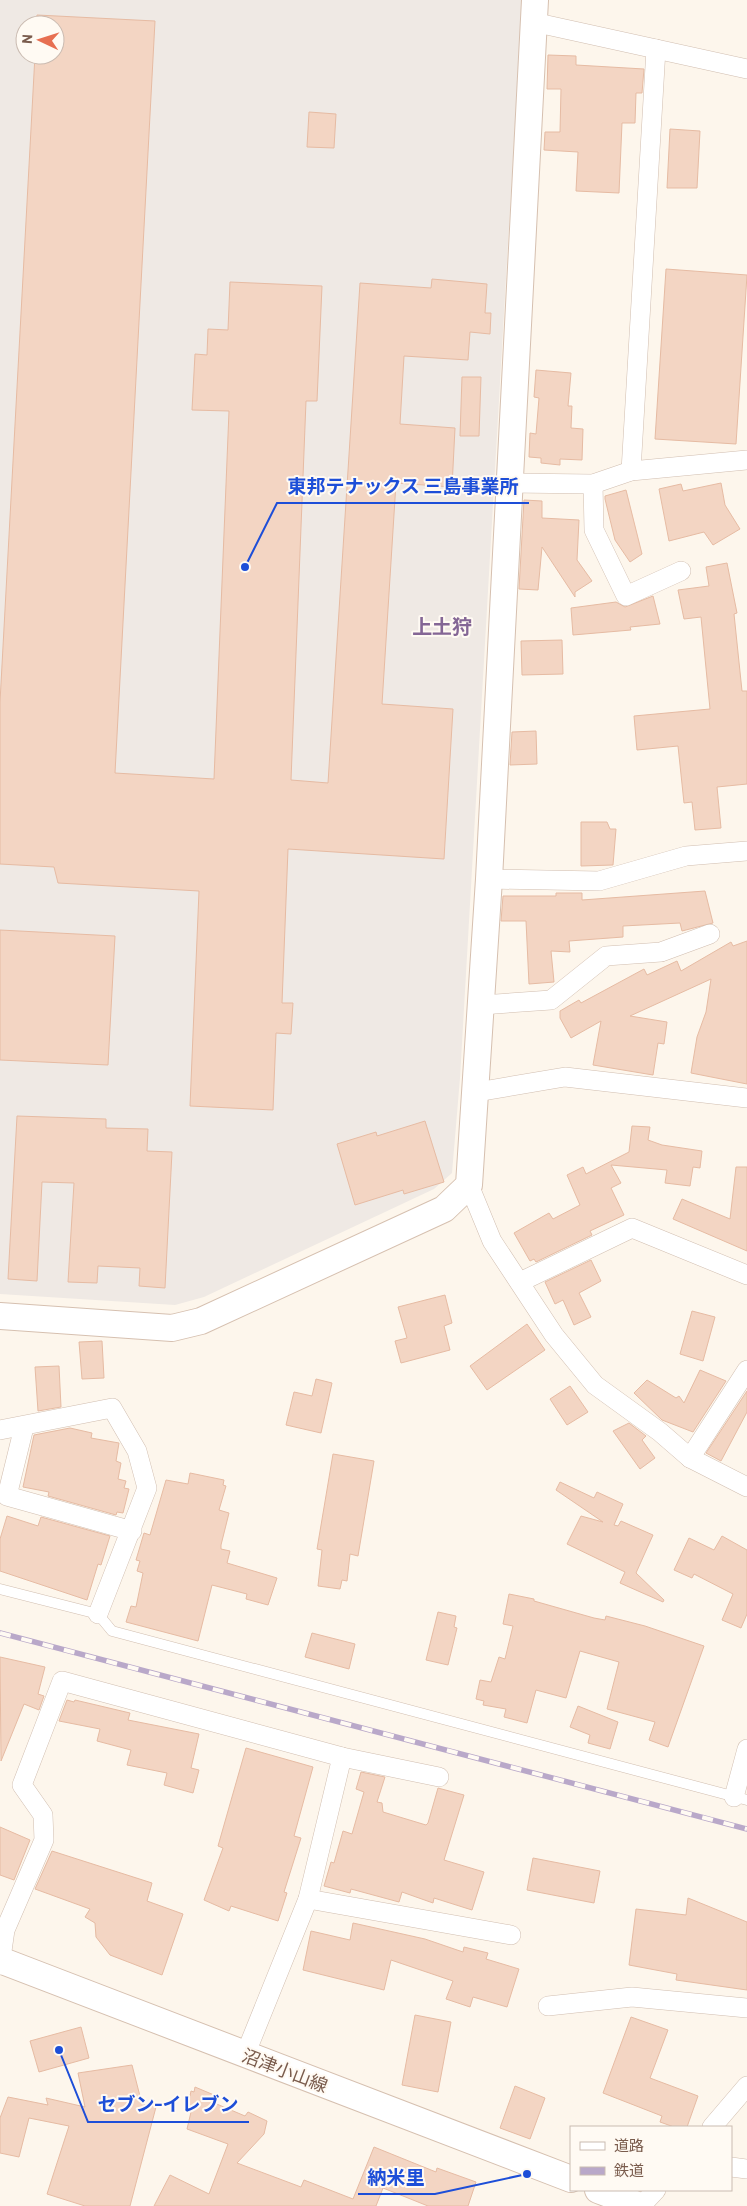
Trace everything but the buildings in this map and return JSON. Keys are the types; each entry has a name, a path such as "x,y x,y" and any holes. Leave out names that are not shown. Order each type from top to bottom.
{"street":[{"path":"747,69 656,49 534,11 489,879 477,1092 469,1185 492,1241 554,1335 595,1385 660,1432 690,1458 747,1487"},
{"path":"631,471 656,49"},
{"path":"510,483 594,484 631,471 745,465"},
{"path":"594,484 594,530 626,596 681,571"},
{"path":"489,879 599,881 686,856 747,850"},
{"path":"481,1004 551,1000 606,956 661,952 710,934"},
{"path":"477,1092 565,1077 747,1098"},
{"path":"0,1316 172,1328 201,1322 444,1209 469,1185"},
{"path":"520,1282 632,1228 747,1275"},
{"path":"690,1458 747,1370"},
{"path":"0,1430 112,1408 137,1451 147,1488 132,1531 98,1614"},
{"path":"24,1426 8,1496 132,1531"},
{"path":"0,1962 5,1930 44,1840 43,1815 22,1785 62,1681 342,1757 439,1777"},
{"path":"741,1798 747,1749"},
{"path":"245,2055 308,1899 342,1757"},
{"path":"308,1899 511,1935"},
{"name":"沼津小山線","path":"0,1962 570,2180"},
{"path":"548,2006 632,1997 747,2008"},
{"path":"713,2126 747,2086"},
{"path":"732,2167 747,2169"},
{"path":"601,2191 640,2206 655,2191"}],"lane":[{"path":"0,1589 98,1614 112,1631 741,1798"}],"shaded area":[{"path":"0,0 522,0 460,1078 452,1173 434,1189 204,1297 175,1305 0,1294"}],"railway":[{"path":"0,1633 747,1829"}],"place":[{"name":"東邦テナックス 三島事業所","path":"245,567"},
{"name":"セブン-イレブン","path":"59,2050"},
{"name":"納米里","path":"527,2174"}],"district":[{"name":"上土狩","path":"442,626"}]}
